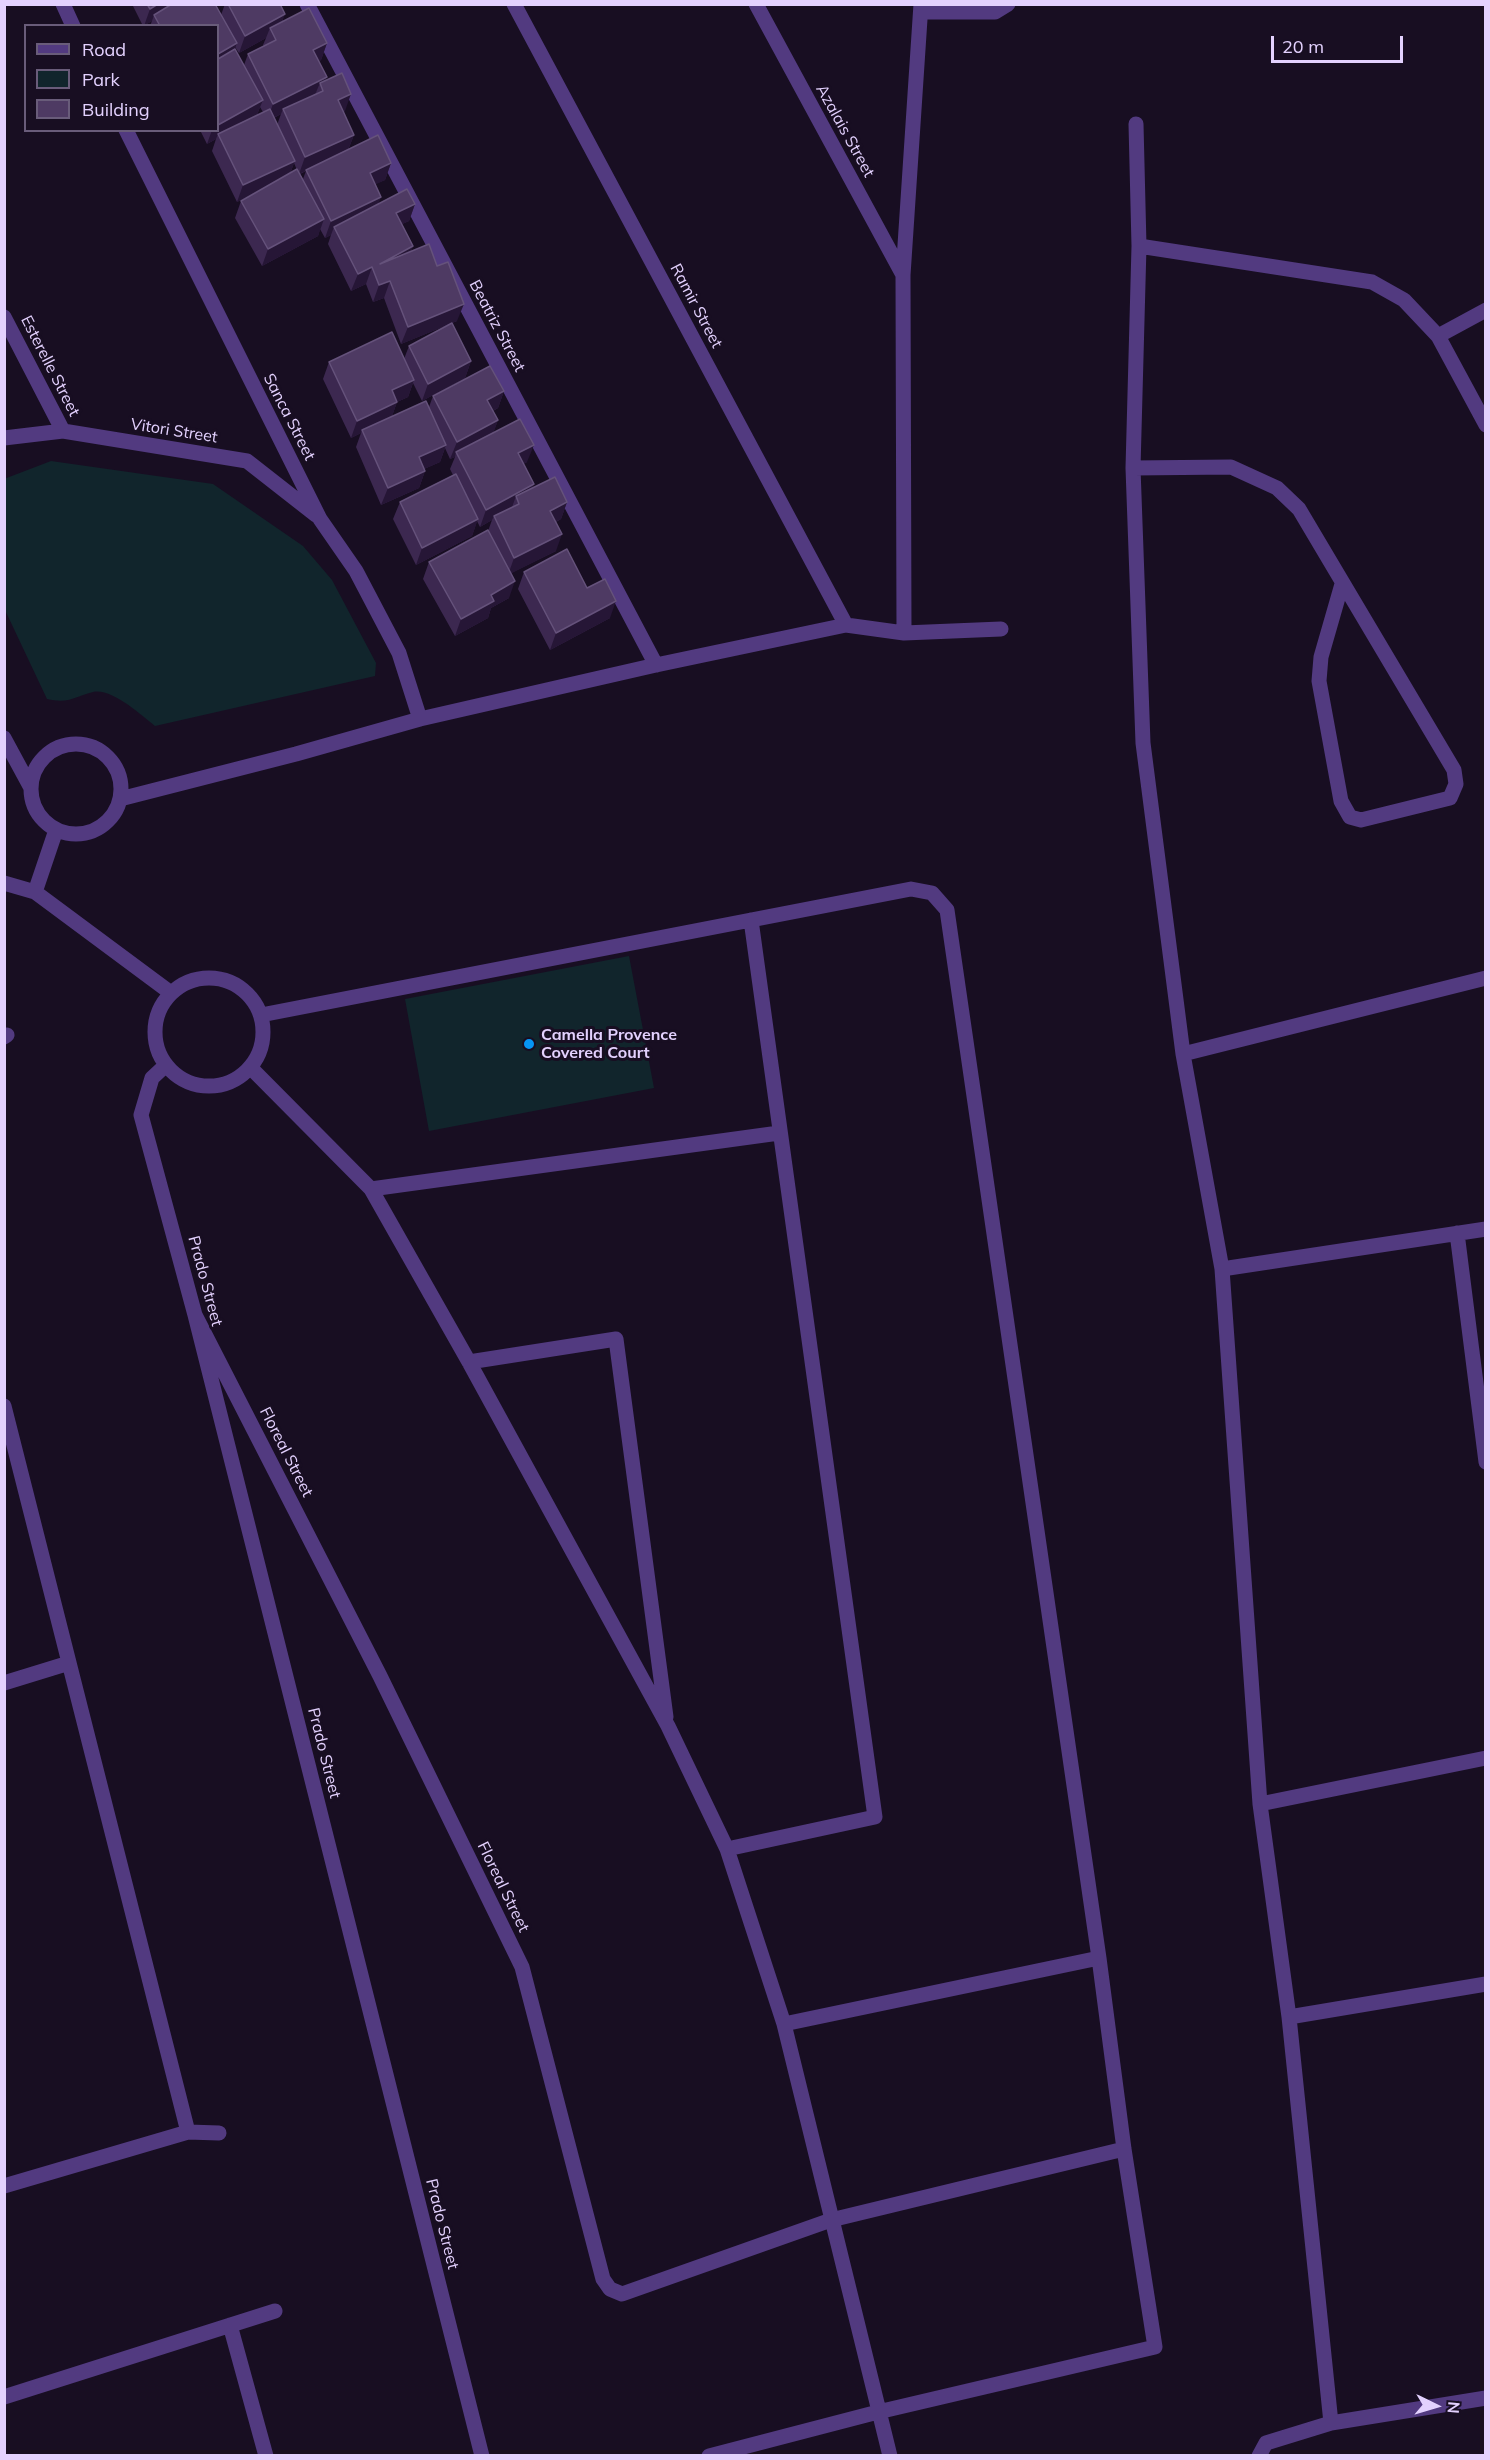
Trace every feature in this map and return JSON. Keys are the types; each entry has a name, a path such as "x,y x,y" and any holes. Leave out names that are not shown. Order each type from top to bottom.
{"street":[{"path":"63,4 73,24"},
{"name":"Beatriz Street","path":"307,4 656,665"},
{"name":"Ramir Street","path":"514,4 846,625"},
{"name":"Azalais Street","path":"756,4 903,275"},
{"path":"904,633 903,275 921,8 995,12 1008,4"},
{"path":"1136,124 1139,246 1133,468 1143,743 1183,1054 1222,1269 1260,1804 1289,2017 1331,2423"},
{"name":"Sanca Street","path":"127,132 320,519 356,572 399,653 420,719"},
{"path":"1139,246 1372,282 1404,300 1438,336 1485,425"},
{"path":"1438,336 1485,310"},
{"name":"Esterelle Street","path":"4,317 63,431"},
{"name":"Vitori Street","path":"4,438 63,431 248,461 320,519"},
{"path":"1133,468 1232,466 1277,488 1299,509 1341,584 1454,770 1456,784 1450,798 1361,820 1350,817 1341,801 1319,681 1320,657 1341,584"},
{"path":"120,799 296,754 420,719 656,665 846,625 904,633 1001,629"},
{"path":"4,738 31,788 37,812 56,830 78,834 90,832 110,820 120,799 122,784 109,756 96,747 81,743 66,744 52,750 40,760 33,774 31,788"},
{"path":"35,892 56,830"},
{"path":"4,884 35,892 171,993"},
{"path":"261,1015 911,889 932,893 947,910 1099,1958 1124,2149 1155,2347 878,2412 709,2456"},
{"path":"727,1849 875,1817 751,920"},
{"path":"206,977 224,979 240,987 253,999 261,1015 263,1033 260,1051 250,1067 235,1079 217,1086 198,1085 180,1078 165,1065 157,1048 155,1028 159,1009 171,993 187,981 206,977"},
{"path":"1183,1054 1485,978"},
{"name":"Prado Street","path":"165,1065 152,1078 141,1115 195,1315 482,2456"},
{"path":"250,1067 371,1189 469,1362 668,1726 727,1849 784,2024 890,2456"},
{"path":"371,1189 779,1133"},
{"path":"1222,1269 1485,1229"},
{"path":"1457,1233 1485,1462"},
{"name":"Floreal Street","path":"195,1315 380,1676 522,1967 603,2279 610,2289 622,2294 831,2220"},
{"path":"469,1362 615,1339 668,1726"},
{"path":"4,1406 11,1456 69,1663 188,2132"},
{"path":"4,1683 69,1663"},
{"path":"1260,1804 1485,1758"},
{"path":"784,2024 1099,1958"},
{"path":"1289,2017 1485,1984"},
{"path":"4,2186 188,2132 219,2133"},
{"path":"831,2220 1124,2149"},
{"path":"4,2397 275,2311"},
{"path":"230,2325 266,2456"},
{"path":"1259,2456 1266,2443 1331,2423 1485,2398"}],"green space":[{"path":"51,461 213,484 303,546 332,580 376,663 375,676 155,726 126,703 101,692 66,700 47,699 5,610 4,479"},
{"name":"Camella Provence Covered Court","path":"629,956 654,1088 429,1131 405,999"}],"building":[{"path":"147,4 158,4 150,9"},
{"path":"172,4 215,4 237,43 219,53 219,24 159,24 154,15"},
{"path":"228,4 280,4 285,14 245,36"},
{"path":"309,8 327,43 313,50 327,77 273,104 248,54 276,40 270,28"},
{"path":"235,49 263,100 219,124 219,58"},
{"path":"342,73 351,94 338,100 354,135 305,157 283,109 323,91 320,83"},
{"path":"270,109 295,161 243,185 218,134"},
{"path":"378,135 391,163 370,173 381,197 331,221 306,170"},
{"path":"297,169 324,219 268,249 241,201"},
{"path":"407,189 415,204 396,213 413,246 380,264 429,244 437,266 448,262 464,304 408,327 390,281 379,285 372,267 358,274 334,227"},
{"path":"452,323 471,361 428,384 409,346"},
{"path":"392,332 414,380 392,390 397,402 357,421 329,362"},
{"path":"490,366 504,391 487,400 498,420 457,442 433,396"},
{"path":"426,401 446,445 419,457 425,471 388,488 362,430"},
{"path":"520,419 534,445 518,453 534,484 486,510 456,452"},
{"path":"456,474 478,519 422,548 400,502"},
{"path":"555,477 567,502 550,511 562,534 514,558 494,516 519,504 516,496"},
{"path":"488,530 515,581 491,595 494,601 461,619 429,562"},
{"path":"567,549 587,588 605,579 616,601 556,633 524,572"}],"place":[{"name":"Camella Provence Covered Court","path":"529,1044"}]}
